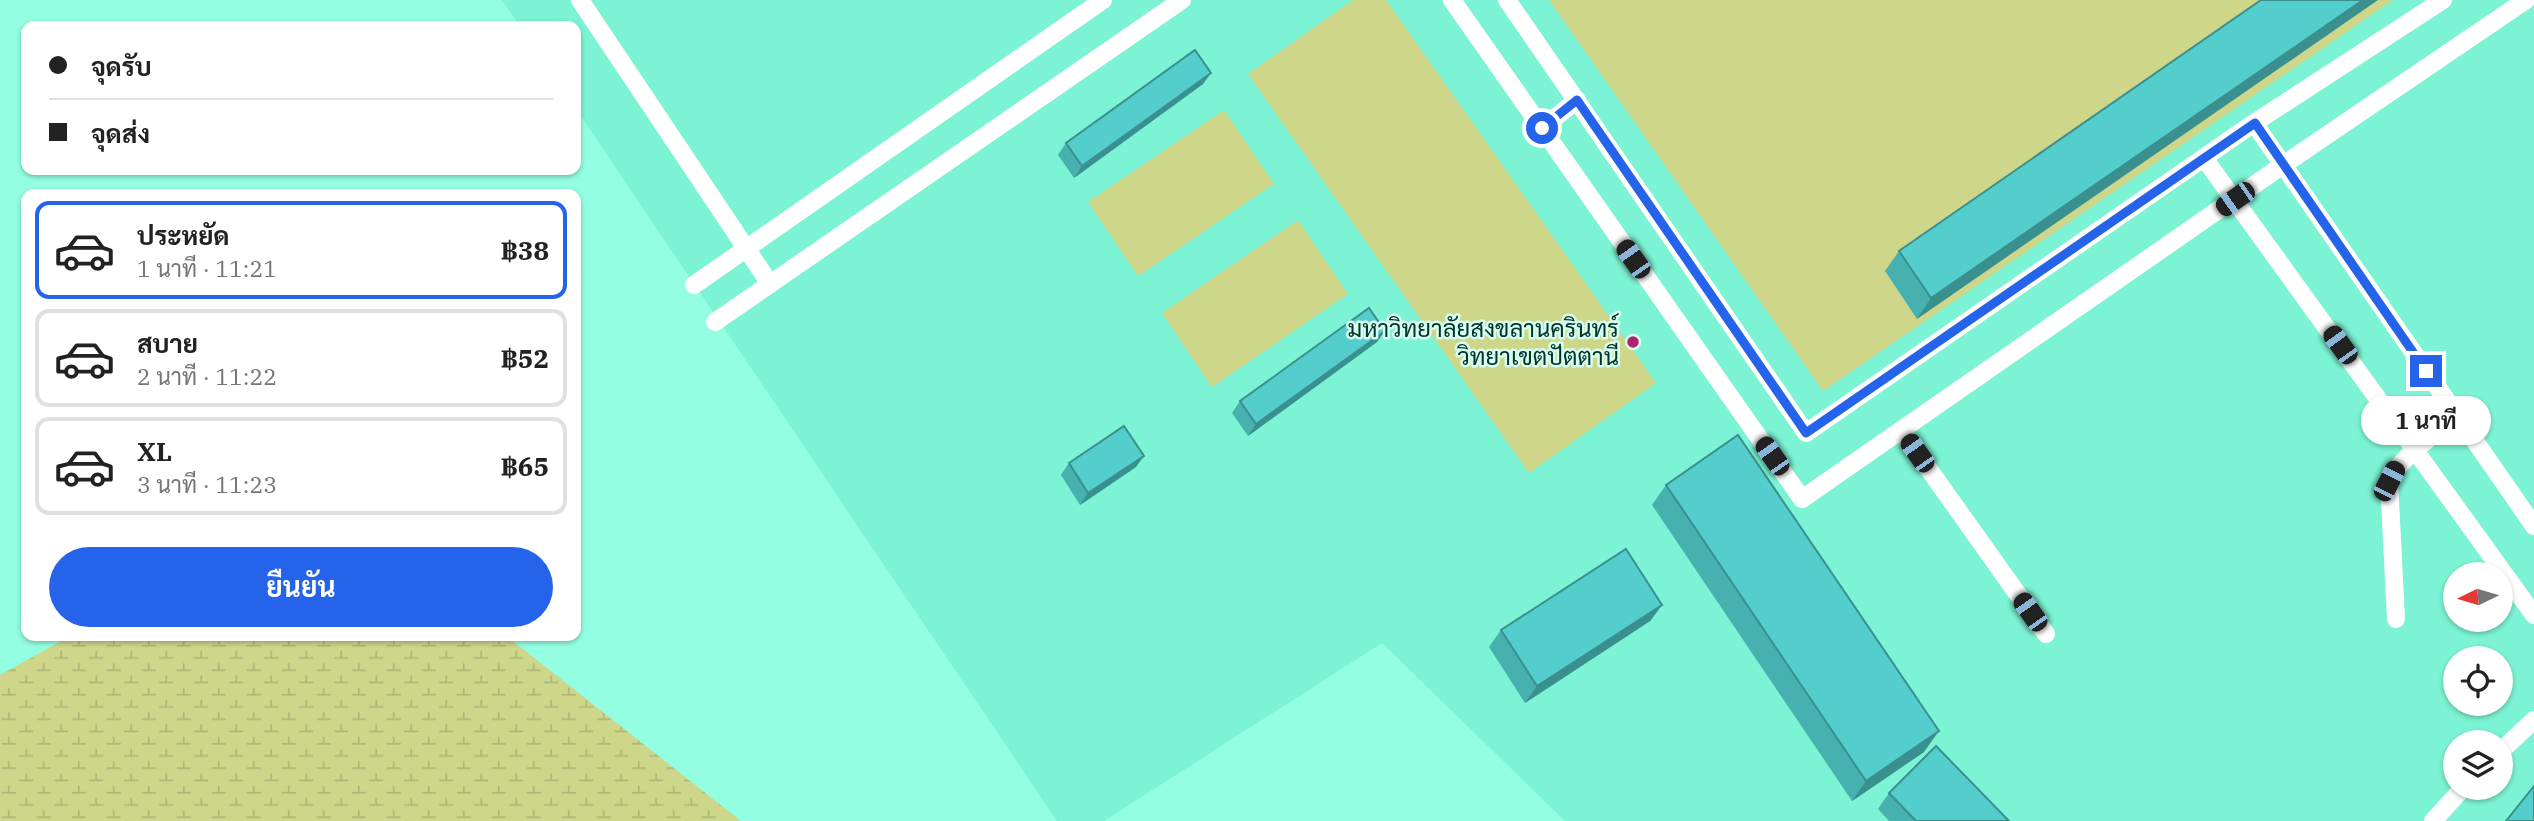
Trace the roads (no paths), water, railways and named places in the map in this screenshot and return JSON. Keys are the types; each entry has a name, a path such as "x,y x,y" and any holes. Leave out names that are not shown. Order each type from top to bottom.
{"lane":[{"path":"580,0 770,284"},
{"path":"694,285 1103,0"},
{"path":"715,322 1182,0"},
{"path":"1452,0 1802,499 2526,0"},
{"path":"1507,0 1806,433 2255,123 2443,0"},
{"path":"1542,128 1577,100"},
{"path":"2255,123 2534,526"},
{"path":"2204,158 2534,615"},
{"path":"2396,619 2389,481 2397,466 2414,449 2458,417"},
{"path":"1901,430 2046,634"},
{"path":"2513,740 2534,720"},
{"path":"2433,821 2452,800"}],"place":[{"name":"มหาวิทยาลัยสงขลานครินทร์ วิทยาเขตปัตตานี","path":"1633,342"}]}
